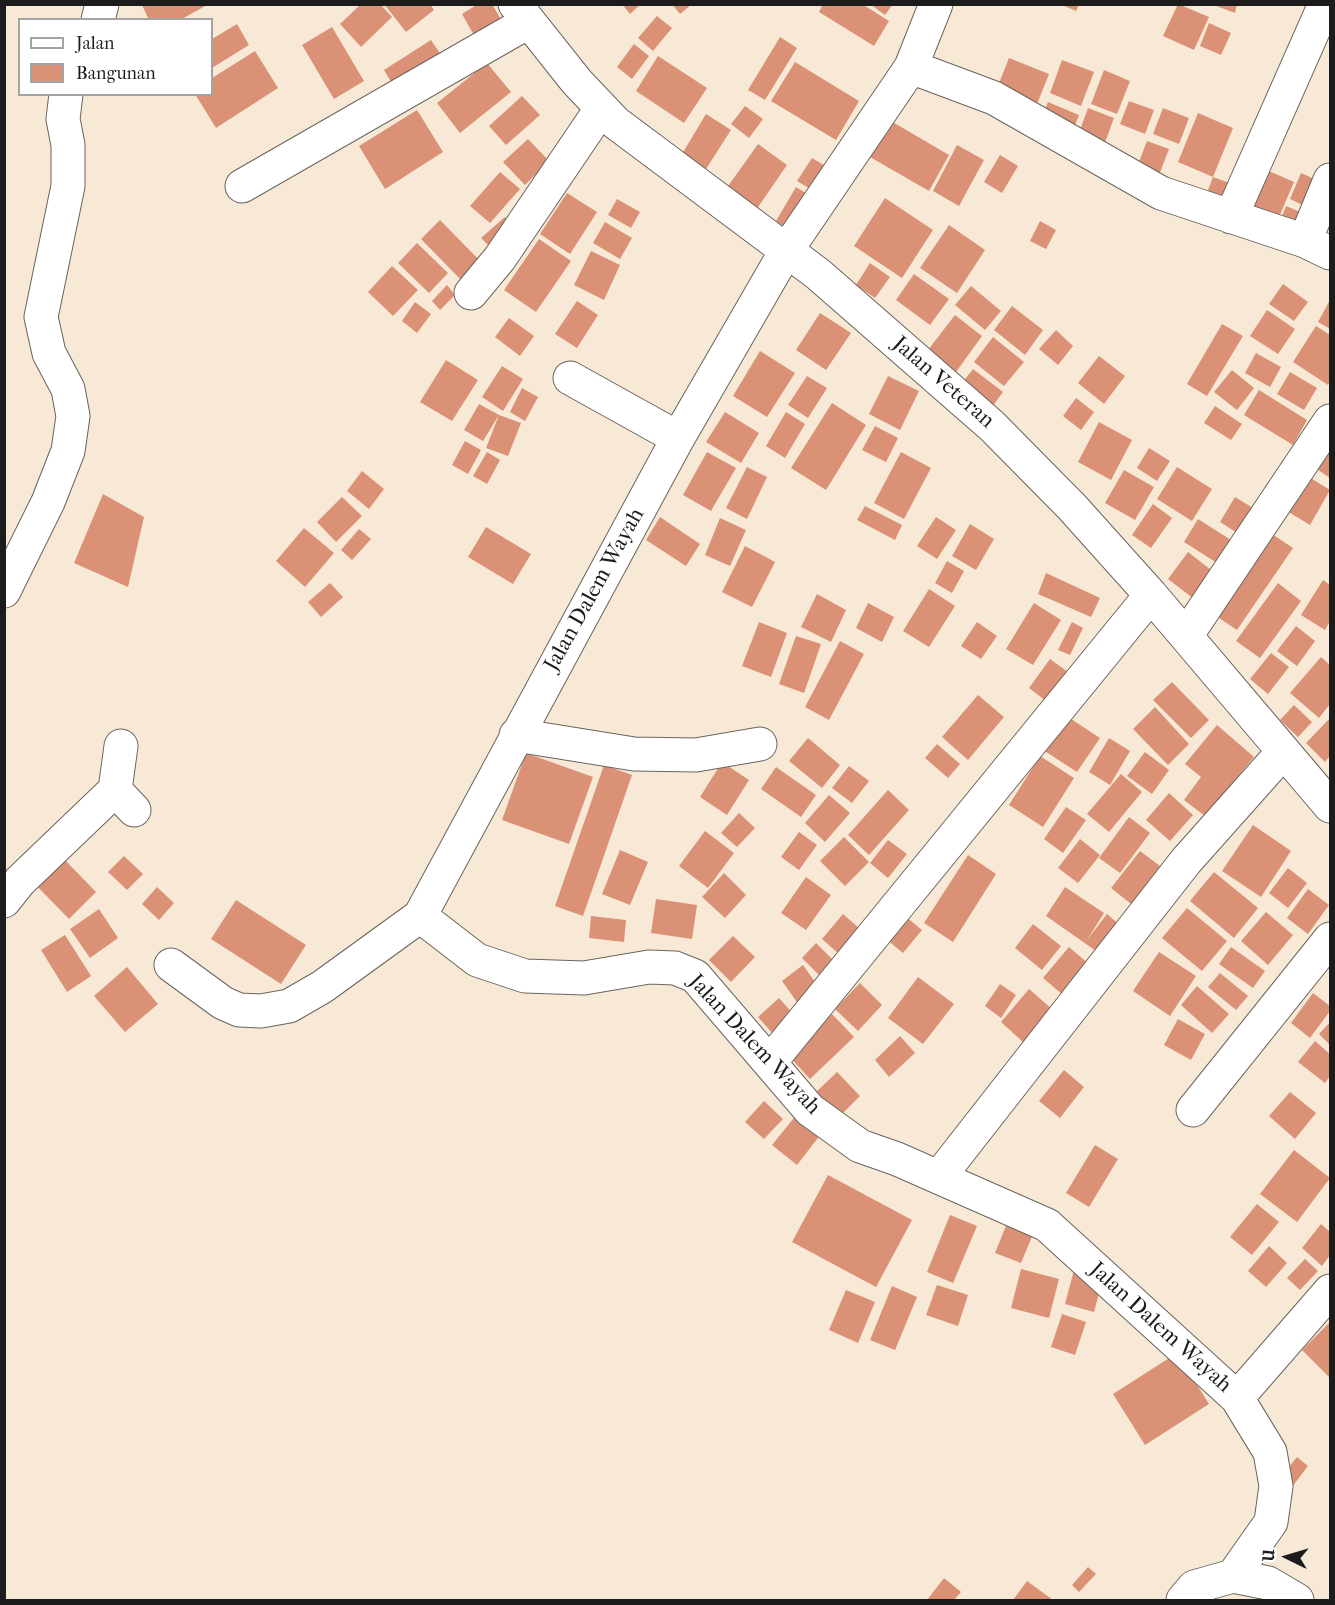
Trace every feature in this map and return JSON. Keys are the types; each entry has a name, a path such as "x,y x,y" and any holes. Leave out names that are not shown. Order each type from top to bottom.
{"street":[{"name":"Jalan Dalem Wayah","path":"936,4 911,67 786,251 678,438 420,916 477,960 525,976 584,978 649,967 675,968 695,976 810,1110 860,1146 939,1177 1047,1226 1237,1398 1330,1291"},
{"path":"1231,217 1325,4"},
{"path":"242,186 522,13"},
{"name":"Jalan Veteran","path":"522,13 601,109 616,123 818,274 992,426 1072,507 1151,595 1330,806"},
{"path":"911,67 994,98 1161,193 1318,247 1330,180"},
{"path":"4,591 52,491 68,451 72,416 68,389 49,352 41,317 68,186 68,145 63,119 66,96"},
{"path":"471,293 500,258 601,109"},
{"path":"570,378 678,438"},
{"path":"1186,636 1330,420"},
{"path":"770,1062 1151,595"},
{"path":"516,735 634,754 696,754 760,744"},
{"path":"4,901 20,881 125,800 121,746"},
{"path":"939,1177 1186,861 1283,752"},
{"path":"171,965 223,1003 239,1010 261,1011 289,1006 322,987 420,916"},
{"path":"1193,1110 1330,939"},
{"path":"1233,1576 1271,1522 1276,1486 1270,1452 1237,1398"},
{"path":"1183,1600 1194,1587 1233,1576 1268,1583 1297,1600"}],"building":[{"path":"209,4 184,18 148,18 142,5"},
{"path":"384,4 430,4 434,10 406,32"},
{"path":"478,4 492,4 503,23 476,39 462,14"},
{"path":"622,4 641,4 630,14"},
{"path":"672,4 692,4 680,14"},
{"path":"823,4 862,4 889,21 874,46 819,12"},
{"path":"870,4 893,4 885,15"},
{"path":"1060,4 1079,4 1076,11"},
{"path":"1178,4 1209,17 1194,50 1163,36"},
{"path":"1211,4 1237,4 1235,13"},
{"path":"360,5 381,5 392,17 361,47 340,24"},
{"path":"657,16 672,28 653,51 638,38"},
{"path":"1209,23 1231,33 1221,55 1200,46"},
{"path":"237,24 249,45 213,67 213,38"},
{"path":"332,27 364,81 334,99 302,45"},
{"path":"780,37 797,48 765,100 748,90"},
{"path":"431,40 445,61 397,92 384,70"},
{"path":"634,44 649,56 632,79 617,67"},
{"path":"255,51 278,88 216,128 196,96 213,96 213,77"},
{"path":"658,56 707,88 684,123 636,91"},
{"path":"1009,58 1049,74 1035,109 995,93"},
{"path":"1062,60 1094,72 1081,106 1050,93"},
{"path":"795,62 859,101 836,140 771,101"},
{"path":"487,63 511,92 460,133 437,103"},
{"path":"1104,70 1130,81 1117,114 1091,104"},
{"path":"522,96 540,115 506,145 489,126"},
{"path":"1129,101 1154,110 1145,134 1120,124"},
{"path":"1048,102 1079,115 1072,133 1041,120"},
{"path":"745,106 763,119 749,138 731,124"},
{"path":"1088,108 1114,118 1103,148 1077,138"},
{"path":"1163,108 1189,118 1179,144 1153,134"},
{"path":"417,110 443,152 385,189 359,146"},
{"path":"1198,113 1233,128 1213,177 1178,162"},
{"path":"706,114 731,130 706,169 682,154"},
{"path":"884,117 949,155 929,191 863,153"},
{"path":"528,139 549,161 525,185 503,162"},
{"path":"1147,141 1169,149 1159,175 1137,167"},
{"path":"758,144 787,165 756,210 726,189"},
{"path":"957,145 984,160 959,206 933,191"},
{"path":"1000,155 1018,166 1002,193 984,182"},
{"path":"812,158 827,167 812,190 797,181"},
{"path":"1262,168 1294,182 1276,224 1244,210"},
{"path":"500,172 520,189 490,223 470,206"},
{"path":"1301,173 1325,184 1313,210 1290,199"},
{"path":"1213,177 1235,185 1226,211 1203,203"},
{"path":"796,187 809,195 788,229 776,221"},
{"path":"567,193 597,212 570,254 540,234"},
{"path":"885,198 933,230 902,278 854,246"},
{"path":"617,199 640,212 631,228 608,215"},
{"path":"1286,206 1312,217 1305,235 1279,224"},
{"path":"505,217 515,228 492,249 481,238"},
{"path":"440,220 485,266 466,285 421,239"},
{"path":"1040,221 1056,230 1046,249 1030,241"},
{"path":"605,222 632,238 620,259 593,243"},
{"path":"949,225 985,250 957,293 920,268"},
{"path":"539,239 571,261 536,312 504,290"},
{"path":"417,243 448,273 429,293 398,263"},
{"path":"591,251 620,265 604,300 574,285"},
{"path":"870,263 890,277 875,298 856,285"},
{"path":"392,266 418,290 393,316 368,292"},
{"path":"914,274 949,299 930,325 896,300"},
{"path":"1283,284 1308,302 1294,321 1269,304"},
{"path":"447,285 455,295 440,310 432,301"},
{"path":"971,286 1001,311 985,330 955,305"},
{"path":"1330,300 1330,329 1318,322"},
{"path":"577,301 598,315 577,348 555,334"},
{"path":"415,302 431,314 417,333 402,321"},
{"path":"1012,306 1043,330 1025,355 994,330"},
{"path":"1267,310 1295,329 1278,354 1250,336"},
{"path":"820,313 851,333 826,370 796,350"},
{"path":"955,315 982,336 956,372 928,350"},
{"path":"509,318 534,336 520,356 495,337"},
{"path":"1222,324 1243,336 1207,396 1187,384"},
{"path":"1316,326 1330,335 1328,385 1293,362"},
{"path":"1056,330 1073,346 1058,365 1039,349"},
{"path":"993,337 1024,362 1004,386 974,362"},
{"path":"760,351 795,373 767,417 733,396"},
{"path":"1256,353 1281,367 1270,387 1245,373"},
{"path":"1099,356 1125,376 1104,404 1078,383"},
{"path":"446,360 478,380 452,421 420,402"},
{"path":"502,366 523,379 503,411 482,397"},
{"path":"973,369 1003,392 989,411 959,387"},
{"path":"1232,370 1254,388 1237,410 1214,392"},
{"path":"1290,372 1317,388 1304,410 1277,394"},
{"path":"807,376 827,388 808,418 788,405"},
{"path":"888,376 919,391 900,430 869,414"},
{"path":"522,388 538,397 525,421 510,412"},
{"path":"1259,390 1307,420 1293,445 1244,415"},
{"path":"1076,398 1094,412 1081,430 1063,416"},
{"path":"832,403 866,425 826,490 791,468"},
{"path":"479,404 499,415 483,441 464,430"},
{"path":"1215,406 1242,424 1231,440 1204,423"},
{"path":"725,412 759,433 741,463 706,442"},
{"path":"786,412 805,424 785,458 766,446"},
{"path":"499,415 521,423 508,456 486,448"},
{"path":"1099,422 1132,440 1111,480 1078,462"},
{"path":"875,426 898,438 886,462 862,450"},
{"path":"1330,439 1330,478 1312,466"},
{"path":"465,441 481,450 468,474 452,465"},
{"path":"1149,448 1170,461 1157,481 1137,468"},
{"path":"487,452 500,460 487,484 473,476"},
{"path":"707,452 736,468 711,511 683,495"},
{"path":"901,452 931,468 904,519 874,503"},
{"path":"747,467 767,477 747,519 726,508"},
{"path":"1177,467 1212,489 1192,521 1157,499"},
{"path":"1124,470 1154,487 1135,520 1105,503"},
{"path":"362,471 384,489 369,509 347,491"},
{"path":"1309,477 1330,490 1310,525 1287,511"},
{"path":"103,494 144,517 128,587 74,563"},
{"path":"342,497 362,516 336,542 317,522"},
{"path":"1235,497 1258,511 1242,536 1220,522"},
{"path":"1153,504 1172,518 1151,548 1132,535"},
{"path":"865,506 902,525 895,540 857,520"},
{"path":"660,517 700,544 686,566 646,540"},
{"path":"936,517 956,530 937,559 917,546"},
{"path":"720,518 746,530 730,566 705,555"},
{"path":"1198,519 1231,540 1217,563 1184,542"},
{"path":"970,524 994,539 976,570 952,556"},
{"path":"486,527 531,554 513,584 468,557"},
{"path":"304,528 334,553 305,587 276,561"},
{"path":"359,529 371,539 352,560 341,550"},
{"path":"1272,534 1293,548 1237,630 1216,616"},
{"path":"745,546 775,562 752,607 722,592"},
{"path":"1188,552 1215,573 1194,599 1168,579"},
{"path":"947,561 964,571 952,593 935,583"},
{"path":"1046,573 1100,598 1091,617 1038,594"},
{"path":"1323,580 1330,585 1330,621 1325,630 1301,615"},
{"path":"330,583 343,597 321,617 308,602"},
{"path":"1278,583 1301,601 1260,658 1236,641"},
{"path":"929,589 955,606 929,647 903,631"},
{"path":"817,594 846,610 831,642 801,627"},
{"path":"868,603 894,617 882,642 856,628"},
{"path":"1034,603 1061,620 1033,665 1006,649"},
{"path":"759,622 787,633 771,677 742,666"},
{"path":"977,622 997,636 981,659 961,646"},
{"path":"1072,622 1083,628 1070,655 1058,650"},
{"path":"1296,626 1315,641 1297,666 1277,651"},
{"path":"796,636 821,644 804,693 779,684"},
{"path":"840,641 864,654 829,720 805,707"},
{"path":"1271,653 1289,667 1268,694 1250,679"},
{"path":"1321,657 1330,665 1330,704 1319,718 1290,693"},
{"path":"1050,659 1071,674 1050,704 1029,688"},
{"path":"1172,682 1209,720 1191,738 1153,700"},
{"path":"978,695 1004,717 968,760 942,737"},
{"path":"1294,705 1312,722 1298,737 1280,720"},
{"path":"1155,707 1189,744 1168,765 1133,729"},
{"path":"1062,713 1100,738 1077,772 1040,748"},
{"path":"1330,718 1330,756 1325,762 1306,743"},
{"path":"1217,725 1254,757 1205,816 1184,800 1201,777 1185,764"},
{"path":"808,738 840,765 822,788 789,761"},
{"path":"1109,738 1130,751 1110,785 1089,772"},
{"path":"937,744 960,764 948,778 925,758"},
{"path":"1145,752 1169,770 1152,794 1127,776"},
{"path":"526,753 593,777 569,844 502,820"},
{"path":"1040,756 1074,778 1043,827 1009,805"},
{"path":"722,762 749,780 727,815 700,797"},
{"path":"604,765 632,775 583,916 555,906"},
{"path":"849,766 869,781 852,803 832,788"},
{"path":"776,767 816,795 801,817 761,789"},
{"path":"1121,774 1142,792 1109,832 1087,814"},
{"path":"888,790 909,810 869,855 848,835"},
{"path":"1169,793 1193,815 1170,841 1146,820"},
{"path":"829,795 850,813 825,842 805,823"},
{"path":"1066,807 1086,820 1063,853 1044,839"},
{"path":"739,813 755,828 737,847 721,833"},
{"path":"1129,817 1150,833 1120,873 1099,858"},
{"path":"1253,825 1291,851 1261,897 1222,871"},
{"path":"705,831 734,853 708,888 679,866"},
{"path":"799,832 817,845 799,870 781,857"},
{"path":"844,837 869,862 845,886 820,861"},
{"path":"1080,839 1100,855 1078,883 1058,868"},
{"path":"888,840 907,854 888,878 870,863"},
{"path":"620,850 648,862 630,905 602,894"},
{"path":"1140,851 1160,866 1131,904 1111,888"},
{"path":"59,854 96,892 69,919 32,881"},
{"path":"968,855 996,874 953,942 924,923"},
{"path":"124,856 143,874 127,890 108,872"},
{"path":"1288,868 1307,883 1288,908 1269,893"},
{"path":"1214,872 1258,908 1234,938 1190,901"},
{"path":"724,873 746,895 725,918 702,897"},
{"path":"806,877 831,895 806,930 781,913"},
{"path":"157,887 174,903 159,920 142,904"},
{"path":"1065,887 1104,913 1087,940 1107,914 1121,926 1099,953 1046,916"},
{"path":"1308,889 1329,905 1308,934 1287,918"},
{"path":"656,899 697,905 692,939 651,933"},
{"path":"236,900 306,945 281,984 211,939"},
{"path":"1187,908 1227,941 1202,971 1162,938"},
{"path":"99,909 118,938 90,958 70,929"},
{"path":"1266,912 1293,935 1268,965 1241,941"},
{"path":"843,914 860,929 839,954 822,939"},
{"path":"591,916 626,920 624,942 589,938"},
{"path":"905,916 922,930 903,953 886,939"},
{"path":"1033,924 1061,946 1042,970 1015,948"},
{"path":"65,935 91,976 67,992 41,950"},
{"path":"733,936 755,957 731,982 709,960"},
{"path":"816,943 838,965 823,979 802,958"},
{"path":"1069,947 1090,965 1064,996 1043,978"},
{"path":"1231,947 1265,971 1253,988 1219,964"},
{"path":"1159,952 1196,976 1170,1016 1133,991"},
{"path":"803,965 820,989 799,1005 782,981"},
{"path":"127,967 158,1004 125,1032 94,996"},
{"path":"1220,973 1248,996 1236,1010 1208,987"},
{"path":"918,977 954,1004 923,1044 888,1018"},
{"path":"860,983 882,1005 858,1031 835,1009"},
{"path":"1000,984 1016,995 1001,1018 985,1006"},
{"path":"1197,986 1229,1014 1212,1033 1181,1005"},
{"path":"1029,989 1052,1009 1023,1042 1001,1022"},
{"path":"1313,993 1330,1006 1330,1011 1310,1038 1291,1023"},
{"path":"779,998 795,1016 774,1035 758,1017"},
{"path":"832,1014 854,1037 810,1079 788,1055"},
{"path":"1178,1019 1205,1034 1191,1060 1164,1045"},
{"path":"1330,1022 1330,1045 1319,1034"},
{"path":"900,1036 915,1053 889,1077 875,1060"},
{"path":"1315,1041 1330,1054 1330,1076 1325,1083 1298,1062"},
{"path":"1064,1070 1084,1087 1060,1118 1039,1101"},
{"path":"837,1072 860,1096 838,1118 814,1094"},
{"path":"1290,1092 1316,1113 1295,1139 1269,1116"},
{"path":"764,1101 783,1119 764,1139 745,1122"},
{"path":"797,1114 821,1134 797,1165 772,1145"},
{"path":"1095,1145 1118,1159 1089,1207 1066,1193"},
{"path":"1294,1150 1330,1178 1297,1222 1260,1194"},
{"path":"828,1175 912,1220 876,1287 792,1242"},
{"path":"1257,1204 1279,1222 1252,1255 1230,1237"},
{"path":"950,1215 977,1226 953,1283 927,1272"},
{"path":"1010,1216 1036,1227 1021,1263 995,1253"},
{"path":"1321,1224 1330,1232 1330,1255 1322,1266 1302,1248"},
{"path":"1269,1246 1287,1263 1266,1287 1248,1271"},
{"path":"1305,1259 1318,1271 1300,1290 1287,1278"},
{"path":"1021,1269 1059,1279 1049,1318 1011,1308"},
{"path":"1074,1270 1103,1278 1094,1312 1065,1304"},
{"path":"937,1285 968,1295 958,1326 926,1315"},
{"path":"892,1286 917,1297 895,1350 870,1340"},
{"path":"846,1290 875,1302 858,1343 829,1330"},
{"path":"1062,1314 1086,1322 1075,1355 1051,1347"},
{"path":"1330,1324 1330,1378 1302,1350"},
{"path":"1177,1353 1209,1404 1145,1445 1113,1394"},
{"path":"1297,1457 1308,1466 1292,1487 1280,1478"},
{"path":"1088,1567 1096,1574 1079,1592 1072,1585"},
{"path":"944,1578 961,1592 954,1600 927,1600"},
{"path":"1027,1581 1053,1600 1013,1600"}]}
